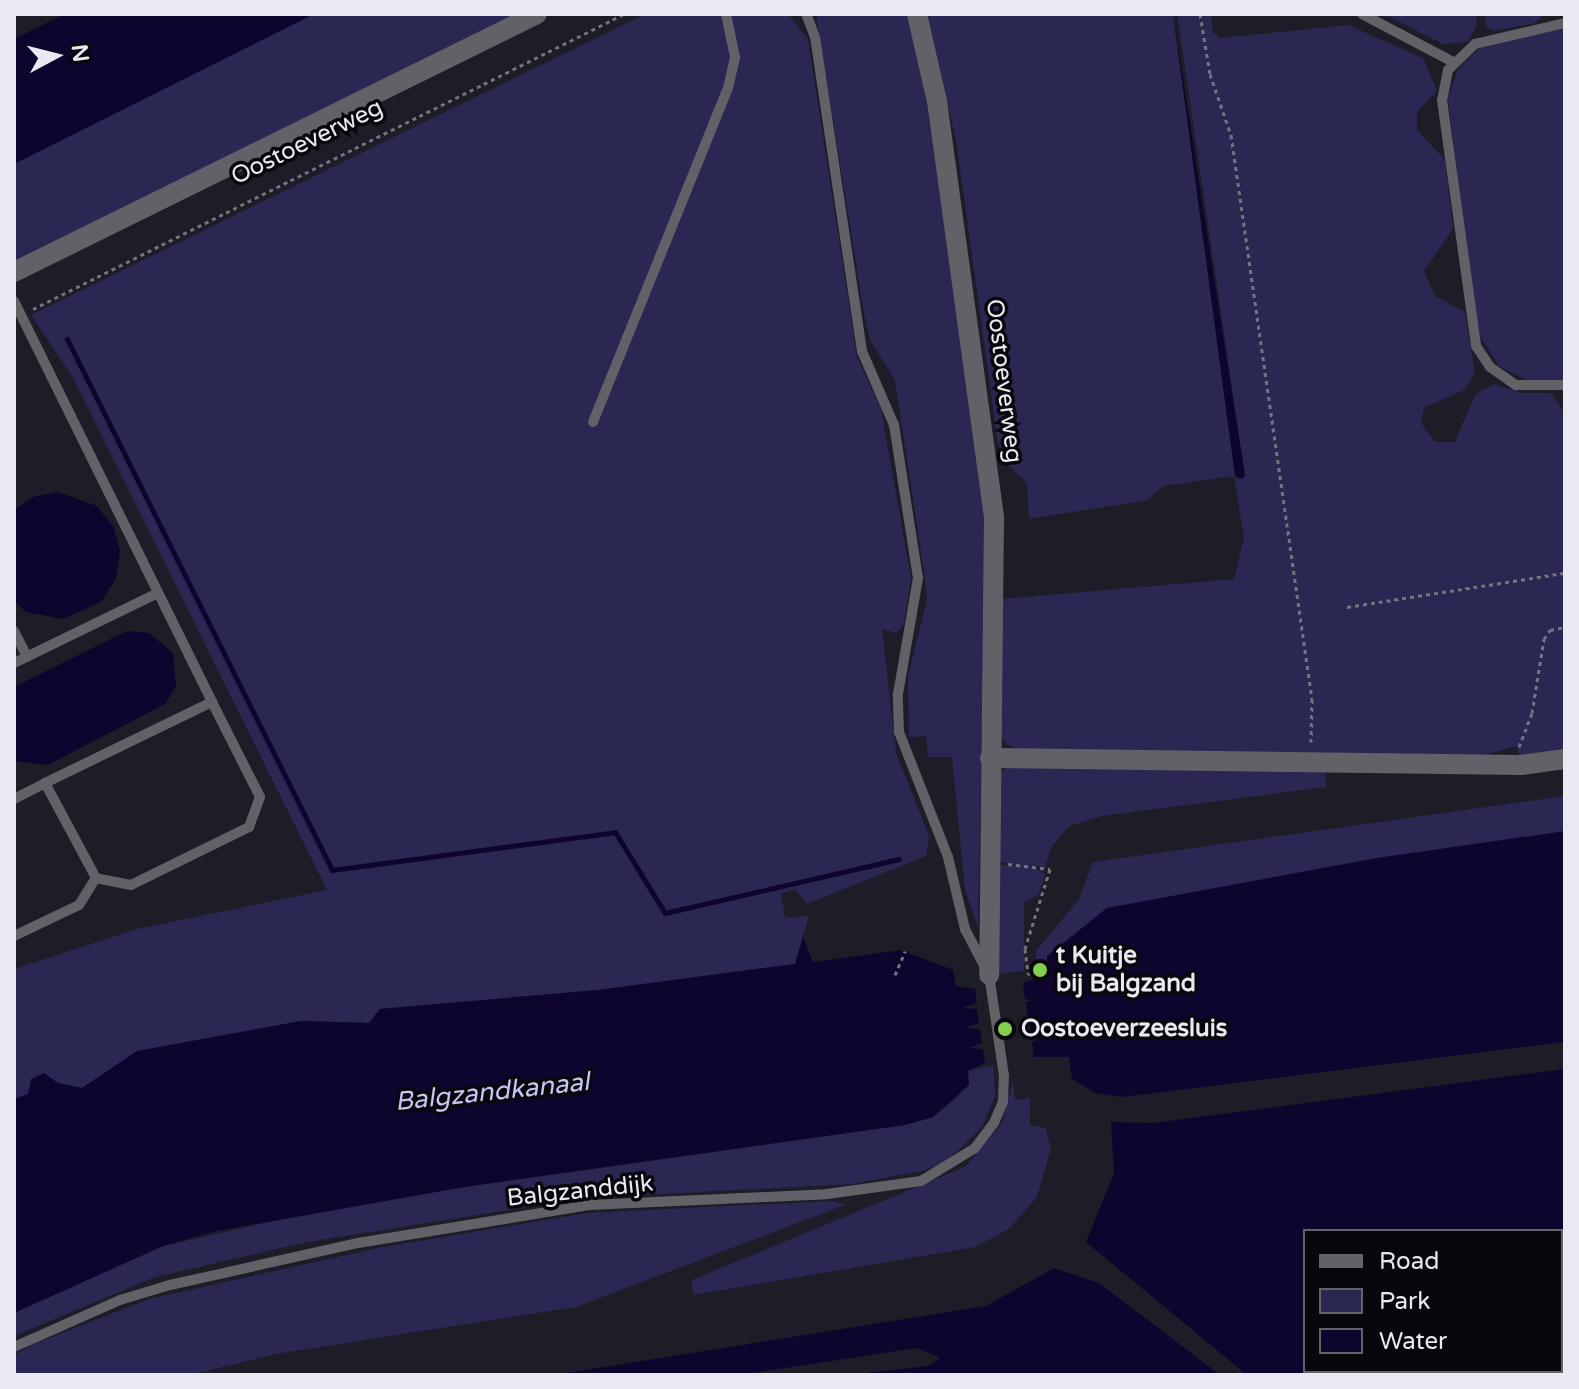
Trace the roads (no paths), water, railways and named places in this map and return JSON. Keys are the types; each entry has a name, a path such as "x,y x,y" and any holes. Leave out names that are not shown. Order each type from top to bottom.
{"street":[{"name":"Oostoeverweg","path":"14,272 537,14"},
{"name":"Oostoeverweg","path":"917,14 942,131 994,517 989,975"},
{"path":"990,758 1521,765 1565,759"}],"lane":[{"path":"593,422 728,88 735,57 726,14"},
{"path":"806,14 815,37 862,351 894,425 918,578 898,694 899,732 948,857 965,929 989,975"},
{"path":"1362,14 1453,62"},
{"path":"1565,23 1494,37 1453,62 1445,79 1442,113 1476,346 1490,367 1516,385 1565,385"},
{"path":"14,301 260,797 258,815 249,827 131,885 96,878"},
{"path":"14,663 158,593"},
{"path":"14,631 27,657"},
{"path":"14,799 212,702"},
{"path":"45,783 96,878"},
{"path":"14,936 79,905 96,878"},
{"name":"Balgzanddijk","path":"14,1347 157,1289 358,1243 589,1205 827,1194 921,1181 975,1148 1003,1102 989,975"}],"water":[{"path":"65,14 314,14 14,164 14,39"},
{"path":"1173,14 1245,476 1241,479 1235,476"},
{"path":"58,492 97,506 114,528 120,551 116,579 101,602 63,619 26,612 14,601 14,510 33,497"},
{"path":"127,631 149,633 173,653 176,686 165,704 48,765 14,761 14,687"},
{"path":"1565,831 1565,1042 1122,1097 1095,1093 1072,1079 1069,1057 1034,1057 1032,1042 1038,1040 1031,1039 1029,1022 1035,1020 1028,1019 1026,1002 1032,1000 1025,999 1023,983 1047,974 1047,956 1107,908 1377,858"},
{"name":"Balgzandkanaal","path":"803,937 813,962 901,950 953,970 956,986 975,989 977,1003 963,1008 977,1009 979,1023 966,1028 980,1029 982,1043 969,1048 983,1049 985,1063 968,1071 969,1085 933,1117 905,1125 464,1187 217,1231 163,1246 14,1313 14,1099 28,1094 31,1079 44,1073 58,1083 82,1088 137,1051 301,1021 369,1023 380,1009 598,990 795,964"},
{"path":"1565,1069 1565,1375 1247,1375 1086,1242 1114,1173 1111,1122 1153,1123"},
{"path":"1054,1268 1099,1283 1220,1375 847,1375 928,1366 940,1358 917,1348 739,1375 554,1375 986,1306"}],"waterway":[{"path":"67,339 332,870 615,832 665,913 899,859"}],"place":[{"name":"t Kuitje bij Balgzand","path":"1040,970"},
{"name":"Oostoeverzeesluis","path":"1005,1029"}]}
